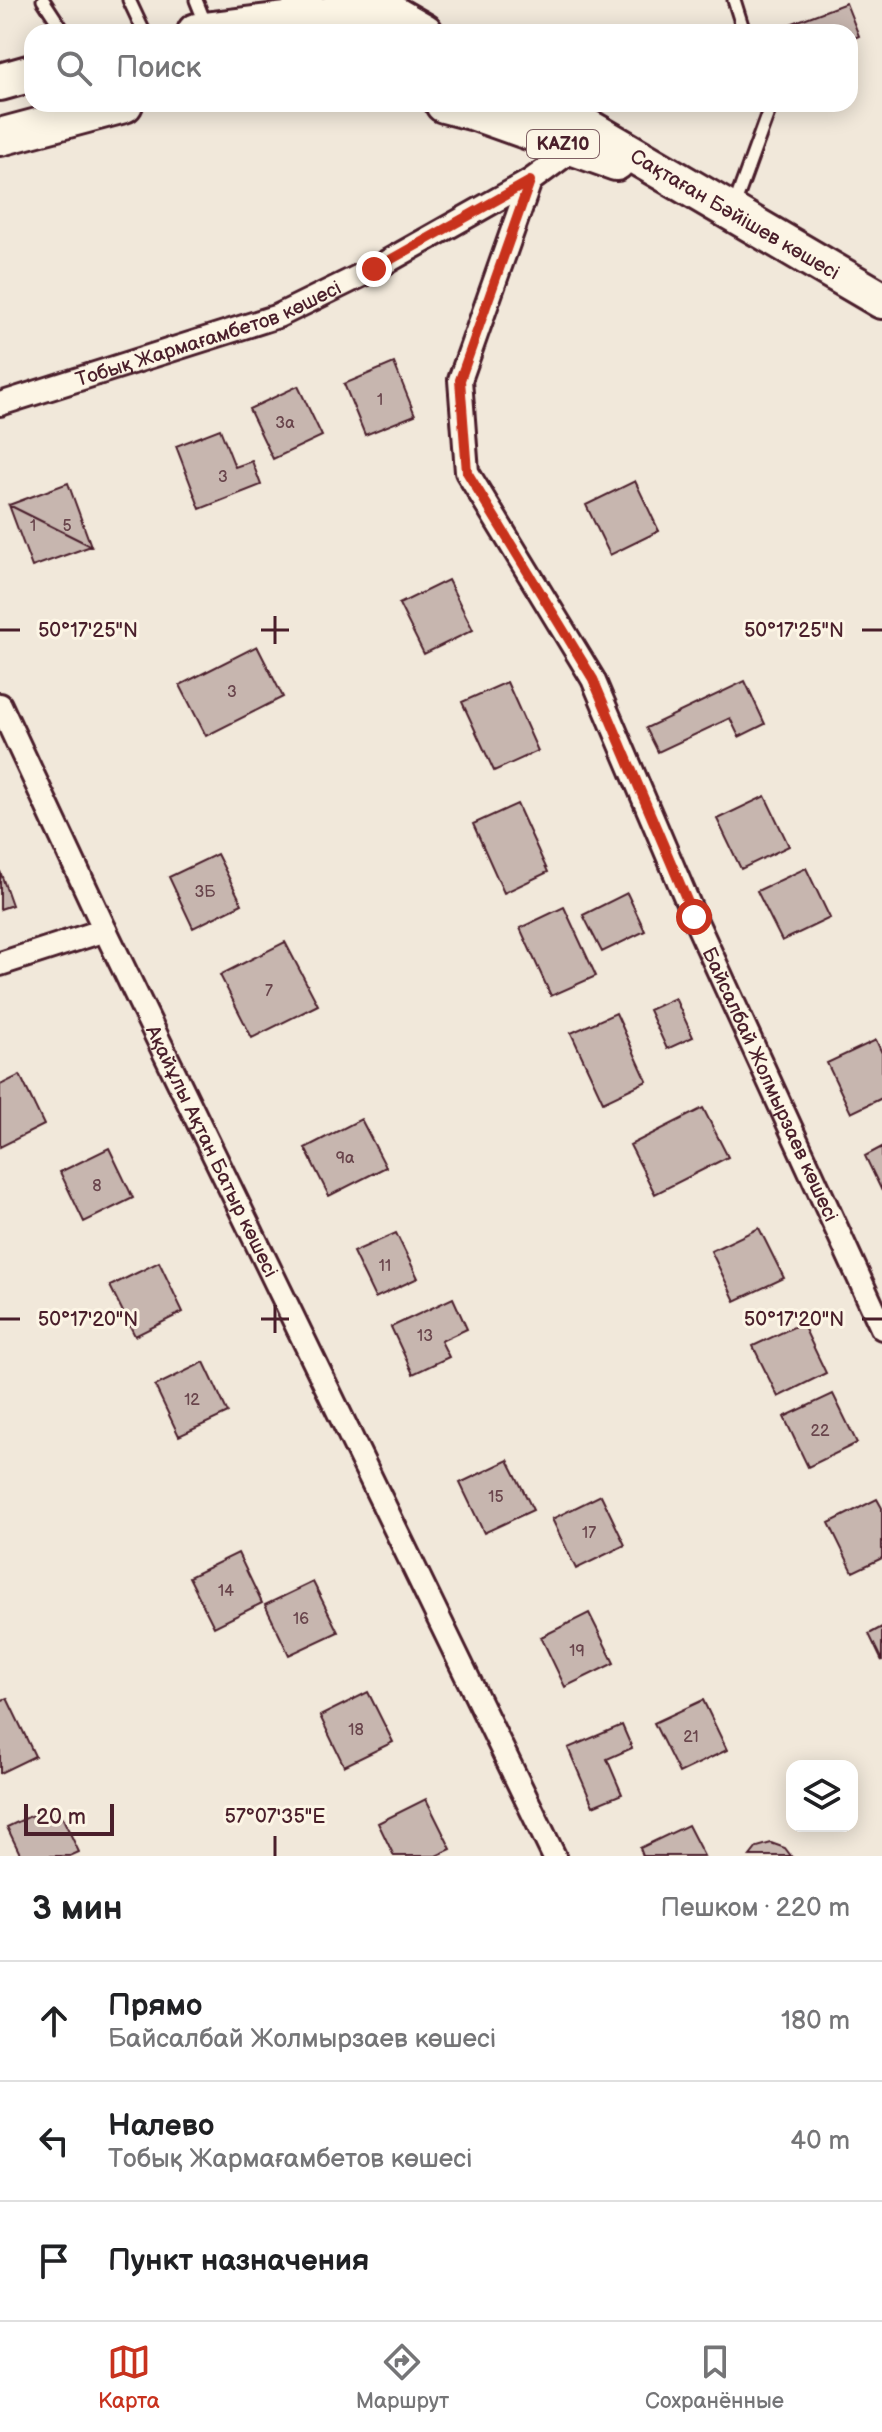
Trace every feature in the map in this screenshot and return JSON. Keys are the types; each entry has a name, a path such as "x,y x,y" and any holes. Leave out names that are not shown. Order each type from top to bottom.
{"main road":[{"path":"200,20 384,9 410,24"},
{"path":"0,82 24,75"},
{"path":"0,137 92,112"},
{"name":"KAZ10","path":"475,112 683,184"},
{"name":"Сақтаған Бәйішев көшесі","path":"561,112 882,300"}],"street":[{"name":"Тобық Жармағамбетов көшесі","path":"0,404 278,316 374,269 530,181 575,148"},
{"name":"Байсалбай Жолмырзаев көшесі","path":"530,181 460,380 467,472 593,679 694,917 882,1328"},
{"name":"Ақайұлы Ақтан Батыр көшесі","path":"0,705 105,930 554,1856"},
{"path":"0,964 105,930"}],"lane":[{"path":"43,0 59,24"},
{"path":"129,0 140,24"},
{"path":"734,0 742,24"},
{"path":"731,212 768,112"}],"building":[{"path":"846,3 854,24 790,24"},
{"path":"394,363 415,415 365,435 344,384"},
{"path":"298,386 322,436 273,459 249,409"},
{"path":"220,429 235,467 252,461 261,485 200,509 176,446"},
{"path":"635,481 659,531 610,555 586,505"},
{"path":"68,483 91,546 9,505"},
{"path":"9,505 91,546 32,567"},
{"path":"448,580 473,630 424,654 399,604"},
{"path":"257,646 283,697 206,736 180,685"},
{"path":"745,681 765,724 739,737 730,718 658,752 646,728"},
{"path":"507,682 538,751 494,771 462,702"},
{"path":"765,796 789,846 741,869 717,819"},
{"path":"517,804 548,872 504,893 473,824"},
{"path":"217,854 242,904 193,928 169,877"},
{"path":"806,868 830,918 782,941 757,891"},
{"path":"0,871 12,905 0,909"},
{"path":"627,893 645,931 602,952 583,915"},
{"path":"564,907 596,976 551,996 520,928"},
{"path":"285,942 318,1005 252,1038 220,975"},
{"path":"675,998 693,1037 667,1049 649,1010"},
{"path":"616,1013 647,1081 603,1102 571,1033"},
{"path":"876,1040 882,1053 882,1098 851,1113 827,1063"},
{"path":"20,1075 44,1125 0,1147 0,1085"},
{"path":"703,1108 728,1157 655,1194 630,1145"},
{"path":"361,1119 386,1167 329,1196 305,1148"},
{"path":"882,1147 882,1191 865,1156"},
{"path":"109,1148 133,1198 84,1222 60,1172"},
{"path":"759,1228 784,1278 735,1301 711,1251"},
{"path":"396,1233 418,1278 375,1298 353,1252"},
{"path":"159,1262 183,1312 135,1336 110,1286"},
{"path":"453,1298 467,1329 441,1341 449,1357 413,1374 391,1327"},
{"path":"802,1323 826,1373 778,1397 753,1346"},
{"path":"204,1362 228,1413 179,1436 155,1386"},
{"path":"833,1394 857,1443 808,1467 784,1417"},
{"path":"508,1460 533,1510 484,1533 460,1483"},
{"path":"601,1495 625,1545 576,1569 552,1519"},
{"path":"877,1499 882,1508 882,1558 853,1572 829,1523"},
{"path":"238,1553 262,1603 214,1627 189,1577"},
{"path":"313,1582 338,1632 289,1655 265,1605"},
{"path":"589,1613 614,1663 565,1687 541,1637"},
{"path":"882,1627 882,1661 869,1634"},
{"path":"368,1692 393,1742 344,1766 320,1716"},
{"path":"7,1698 35,1756 0,1773 0,1701"},
{"path":"703,1700 727,1750 679,1773 654,1723"},
{"path":"622,1725 632,1748 607,1759 622,1794 593,1806 568,1748"},
{"path":"426,1799 451,1849 436,1856 394,1856 378,1823"},
{"path":"56,1804 79,1852 70,1856 21,1856 7,1827"},
{"path":"688,1825 704,1856 643,1856 640,1848"},
{"path":"771,1843 785,1848 791,1856 750,1856 757,1847"}],"route":[{"path":"374,269 530,181 460,380 467,472 593,679 694,917"}]}
